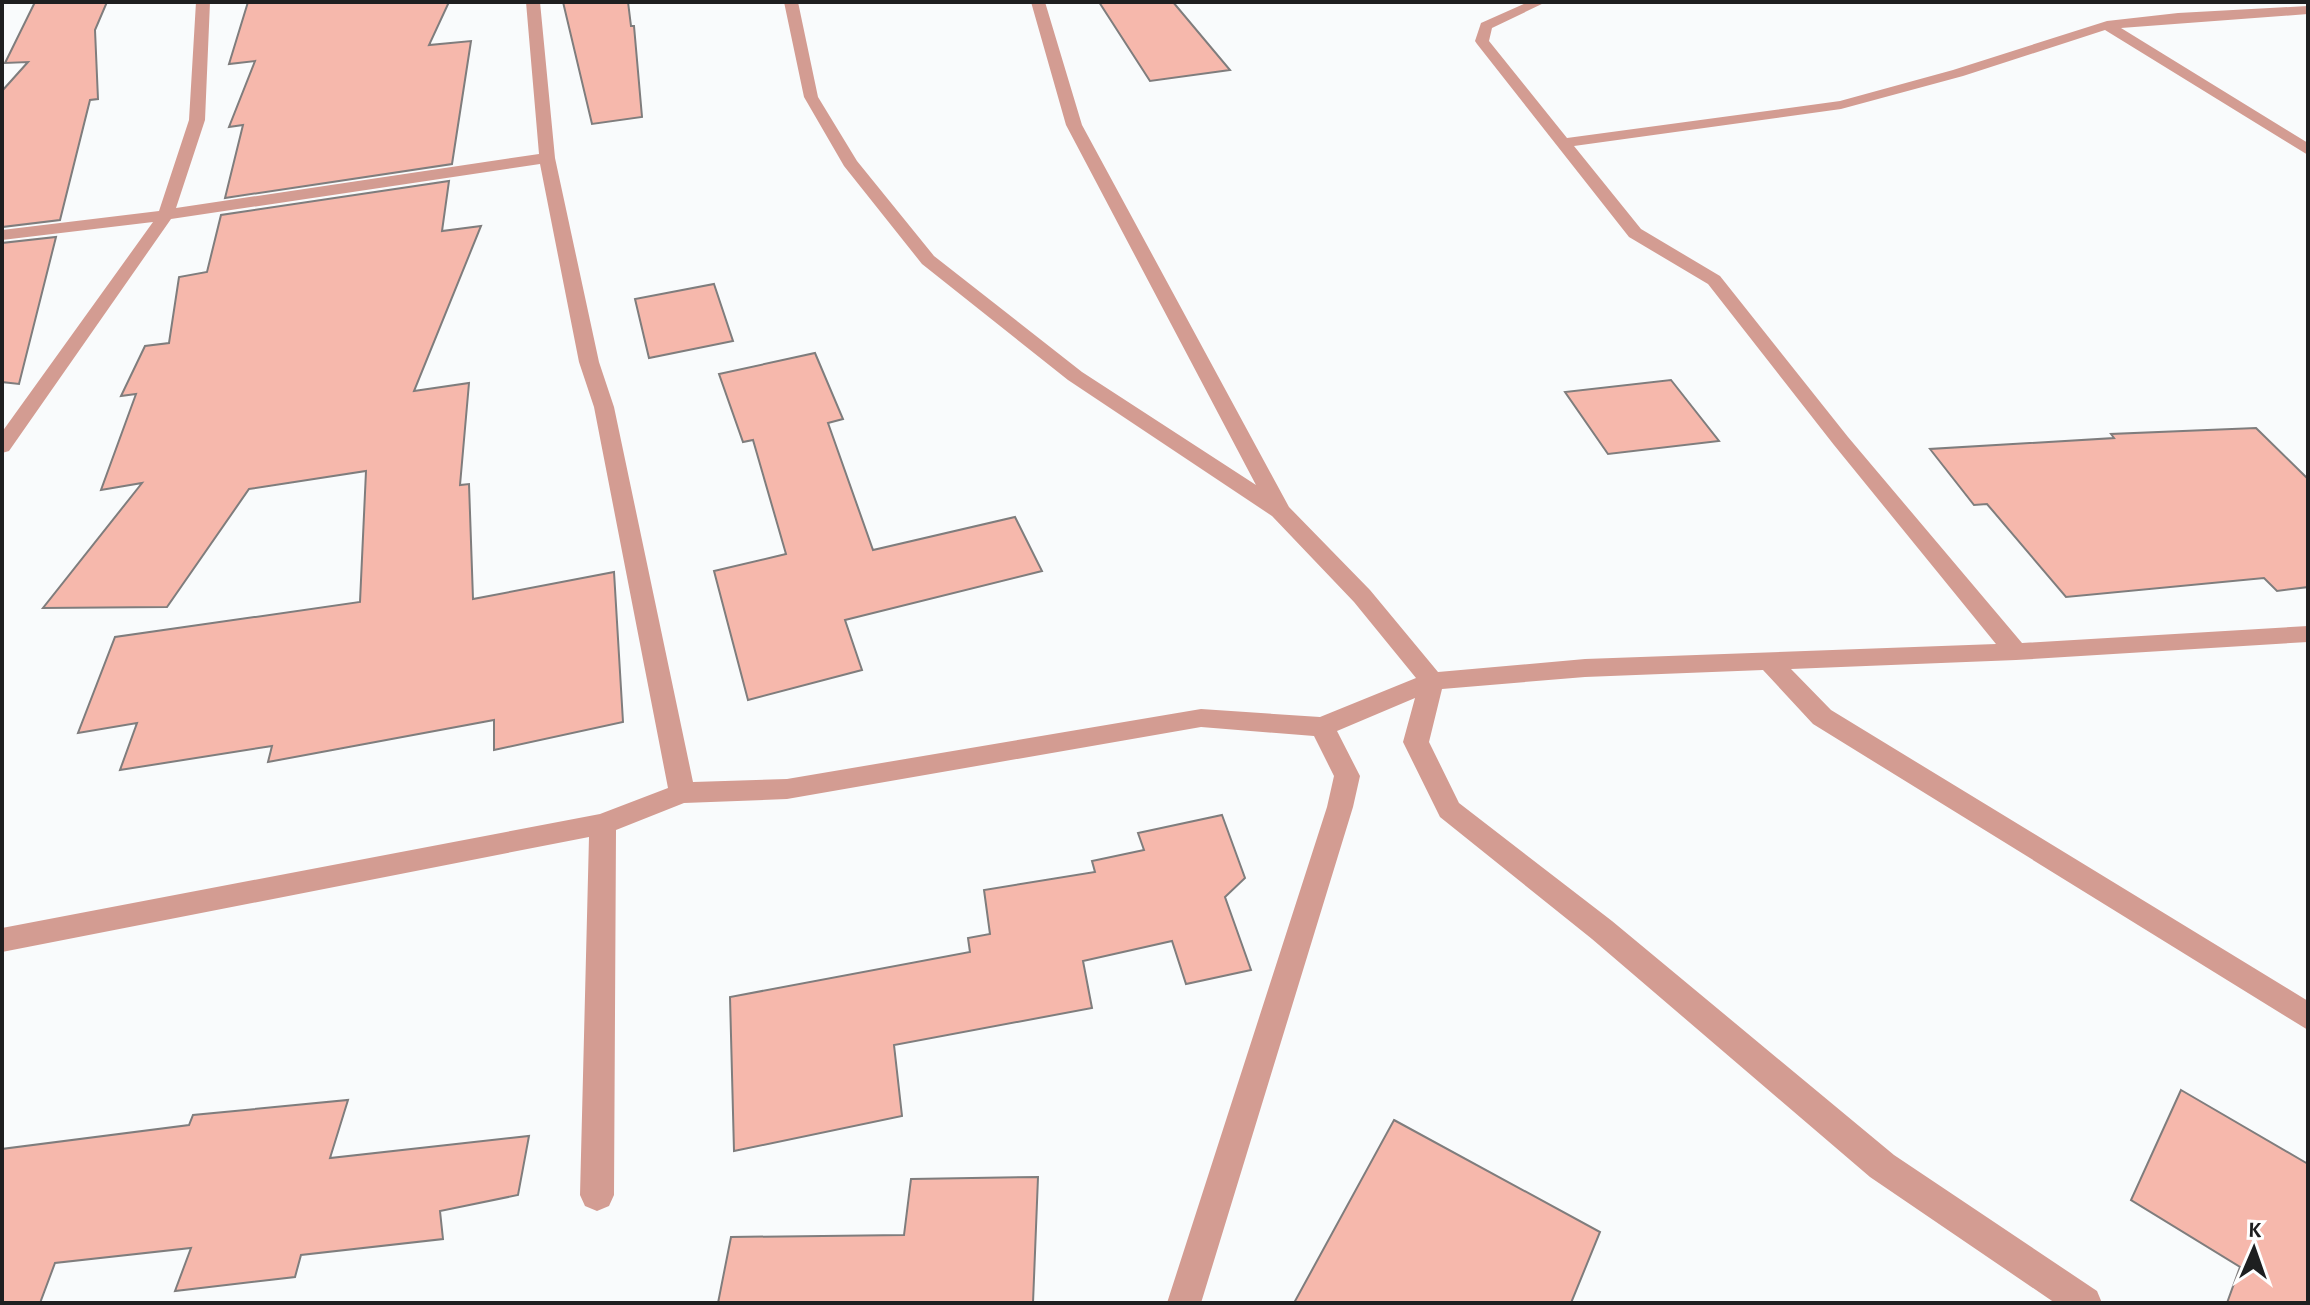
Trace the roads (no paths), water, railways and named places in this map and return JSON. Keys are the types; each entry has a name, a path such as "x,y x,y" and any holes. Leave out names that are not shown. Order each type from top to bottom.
{"street":[{"path":"2,445 166,215 197,120 203,2"},
{"path":"533,2 547,158 589,362 604,407 682,793"},
{"path":"791,2 811,97 850,163 928,260 1075,376 1280,511 1362,596 1432,681"},
{"path":"1038,2 1074,125 1280,511"},
{"path":"1539,2 1486,26 1482,41 1635,233 1714,280 1841,441 2016,652"},
{"path":"1563,143 1841,105 1958,73 2107,25 2178,17 2308,10"},
{"path":"2107,25 2308,150"},
{"path":"2,235 166,215 547,158"},
{"path":"2,940 603,824 682,793 787,789 1201,718 1322,727 1432,681 1585,668 2016,652 2308,634"},
{"path":"1768,660 1822,717 2308,1017"},
{"path":"1432,681 1416,742 1449,810 1602,930 1882,1166 2085,1303"},
{"path":"1184,1303 1340,807 1347,776 1322,727"},
{"path":"597,1195 603,824"}]}
